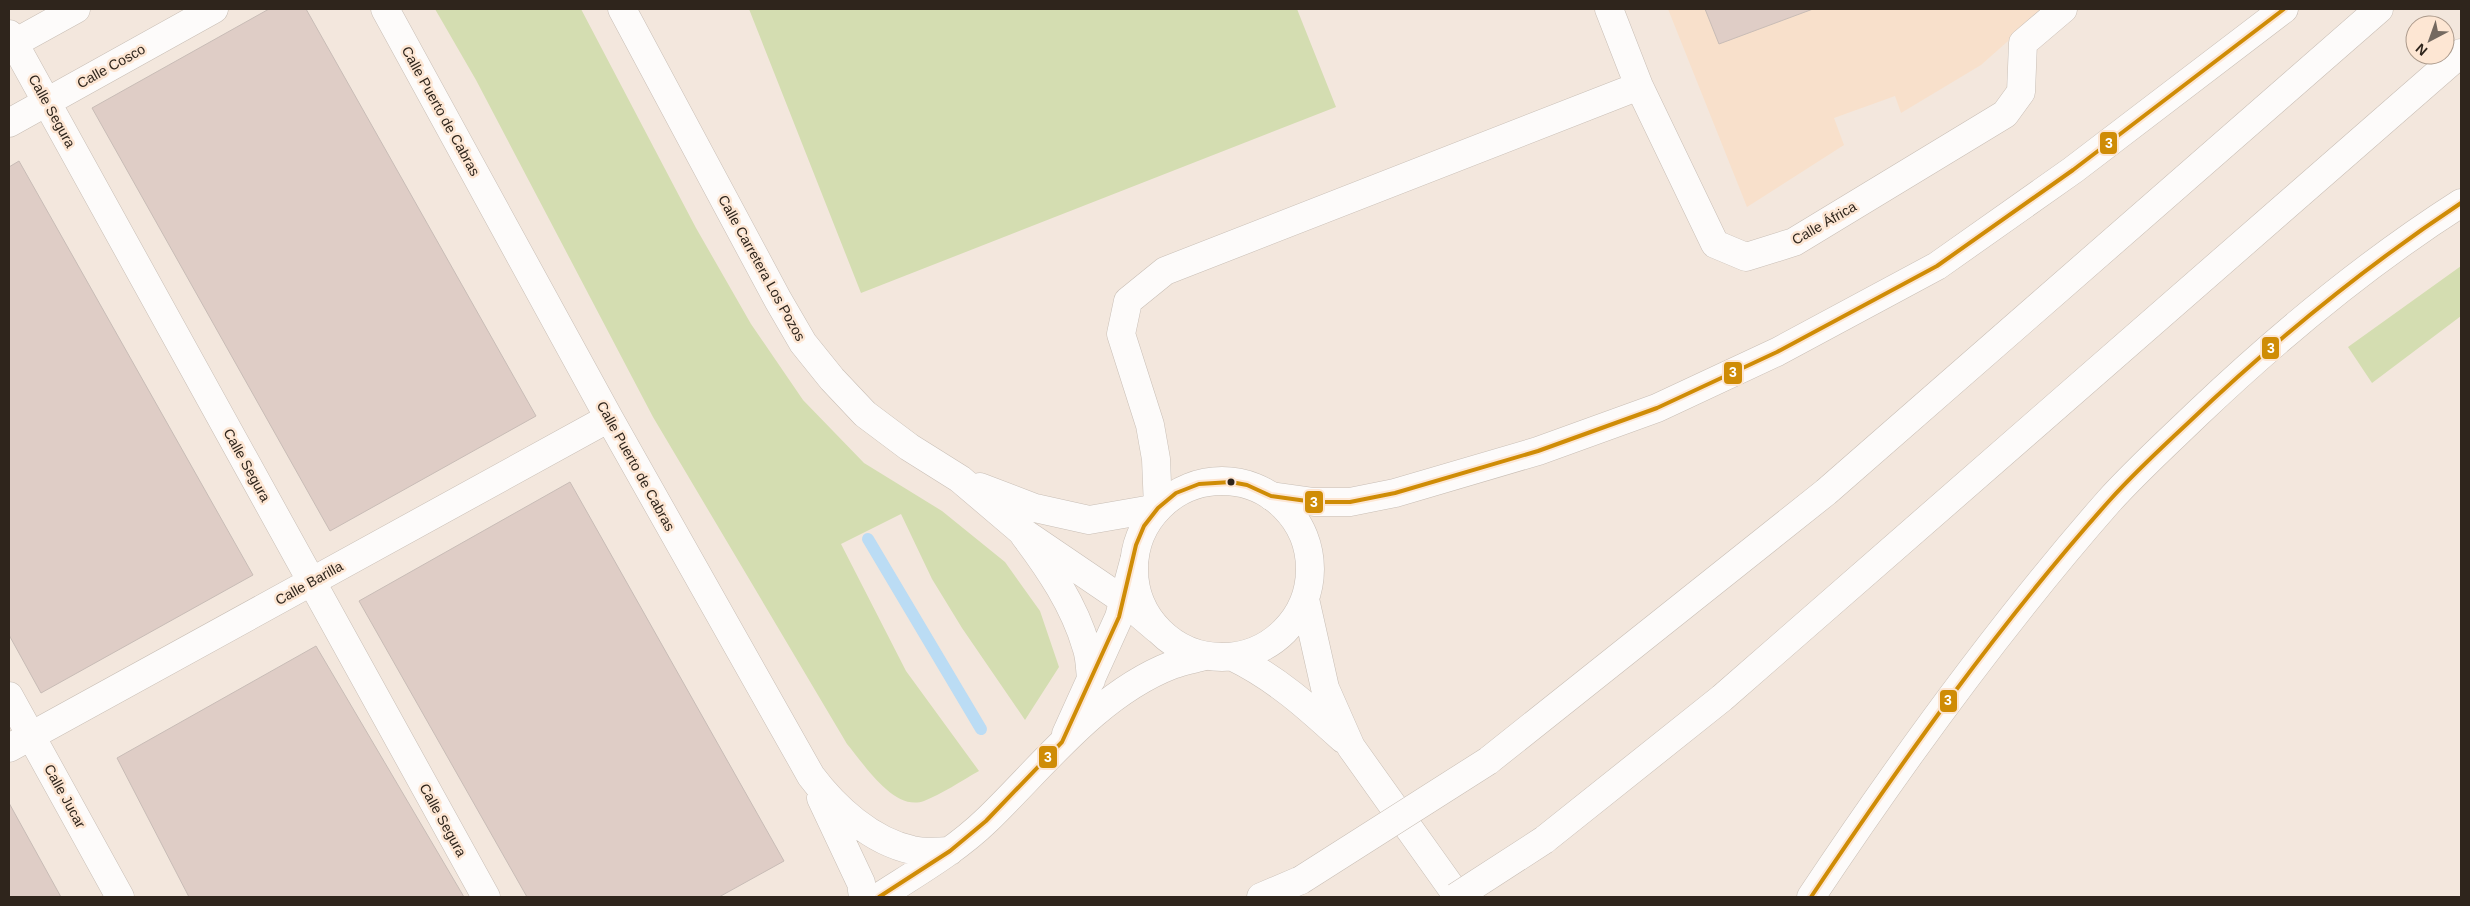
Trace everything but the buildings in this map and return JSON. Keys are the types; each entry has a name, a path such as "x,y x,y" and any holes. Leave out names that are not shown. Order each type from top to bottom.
{"main road":[{"path":"10,41 76,9"},
{"name":"Calle Cosco","path":"9,123 214,9"},
{"name":"Calle Puerto de Cabras","path":"385,9 609,418 811,776 831,800 849,817 874,833 911,850 930,853 950,851"},
{"name":"Calle Carretera Los Pozos","path":"622,9 803,343 832,379 865,414 909,447 960,480"},
{"name":"Calle África","path":"1609,9 1640,86 1715,244 1746,257 1794,242 2005,114 2021,92 2023,43 2062,9"},
{"path":"1271,496 1314,502 1350,502 1395,493 1538,451 1657,408 1777,352 1937,266 2074,170 2284,9"},
{"path":"1261,897 1301,880 1488,761 1826,492 2379,9"},
{"name":"Calle Segura","path":"10,41 47,102 486,897"},
{"path":"1233,657 1260,670 1298,697 1351,747 1457,897 1544,840 1722,698 2461,53"},
{"path":"1158,508 1156,459 1150,425 1121,334 1128,301 1165,271 1640,86"},
{"path":"1811,897 1936,717 2021,606 2110,500 2163,446 2279,339 2366,270 2461,203"},
{"name":"Calle Barilla","path":"20,742 609,418"},
{"path":"960,480 1035,508 1089,520 1158,508"},
{"path":"960,480 1020,530 1124,600 1157,630 1180,647 1205,656 1233,657 1257,651 1279,637 1294,620 1305,599 1309,581 1308,552 1303,535 1284,507 1271,496 1247,485 1215,481 1199,484 1176,494 1158,508 1144,526 1136,545 1134,561 1134,585 1157,630"},
{"path":"1020,530 1046,564 1066,598 1087,646 1092,680"},
{"path":"1062,742 1092,680 1124,600 1134,561"},
{"path":"1305,599 1325,688 1351,747"},
{"path":"879,897 950,851 986,821 1062,742 1128,688 1171,666 1205,656"},
{"name":"Calle Jucar","path":"9,696 20,742 120,897"},
{"path":"811,776 861,883 863,897"}],"shaded area":[{"path":"1668,9 2044,9 1981,65 1901,113 1895,96 1834,118 1844,145 1747,207"}],"green space":[{"path":"435,9 581,9 696,228 751,324 803,400 864,463 942,511 1005,562 1040,611 1059,667 1025,720 962,628 932,579 901,514 841,544 906,671 979,771 931,798 913,803 902,800 891,793 871,774 847,744 653,417 476,80"},
{"path":"749,9 1297,9 1336,107 861,293"},
{"path":"2461,266 2461,316 2372,383 2348,347"}],"waterway":[{"path":"868,539 981,729"}],"transit line":[{"name":"3","path":"879,897 950,851 986,821 1062,742 1119,617 1136,545 1144,526 1158,508 1176,493 1199,484 1231,482 1247,485 1271,496 1314,502 1350,502 1395,493 1538,451 1657,408 1777,352 1937,266 2073,170 2284,9"},
{"name":"3","path":"1811,897 1953,694 2068,548 2118,491 2220,393 2286,335 2389,253 2461,203"}]}
